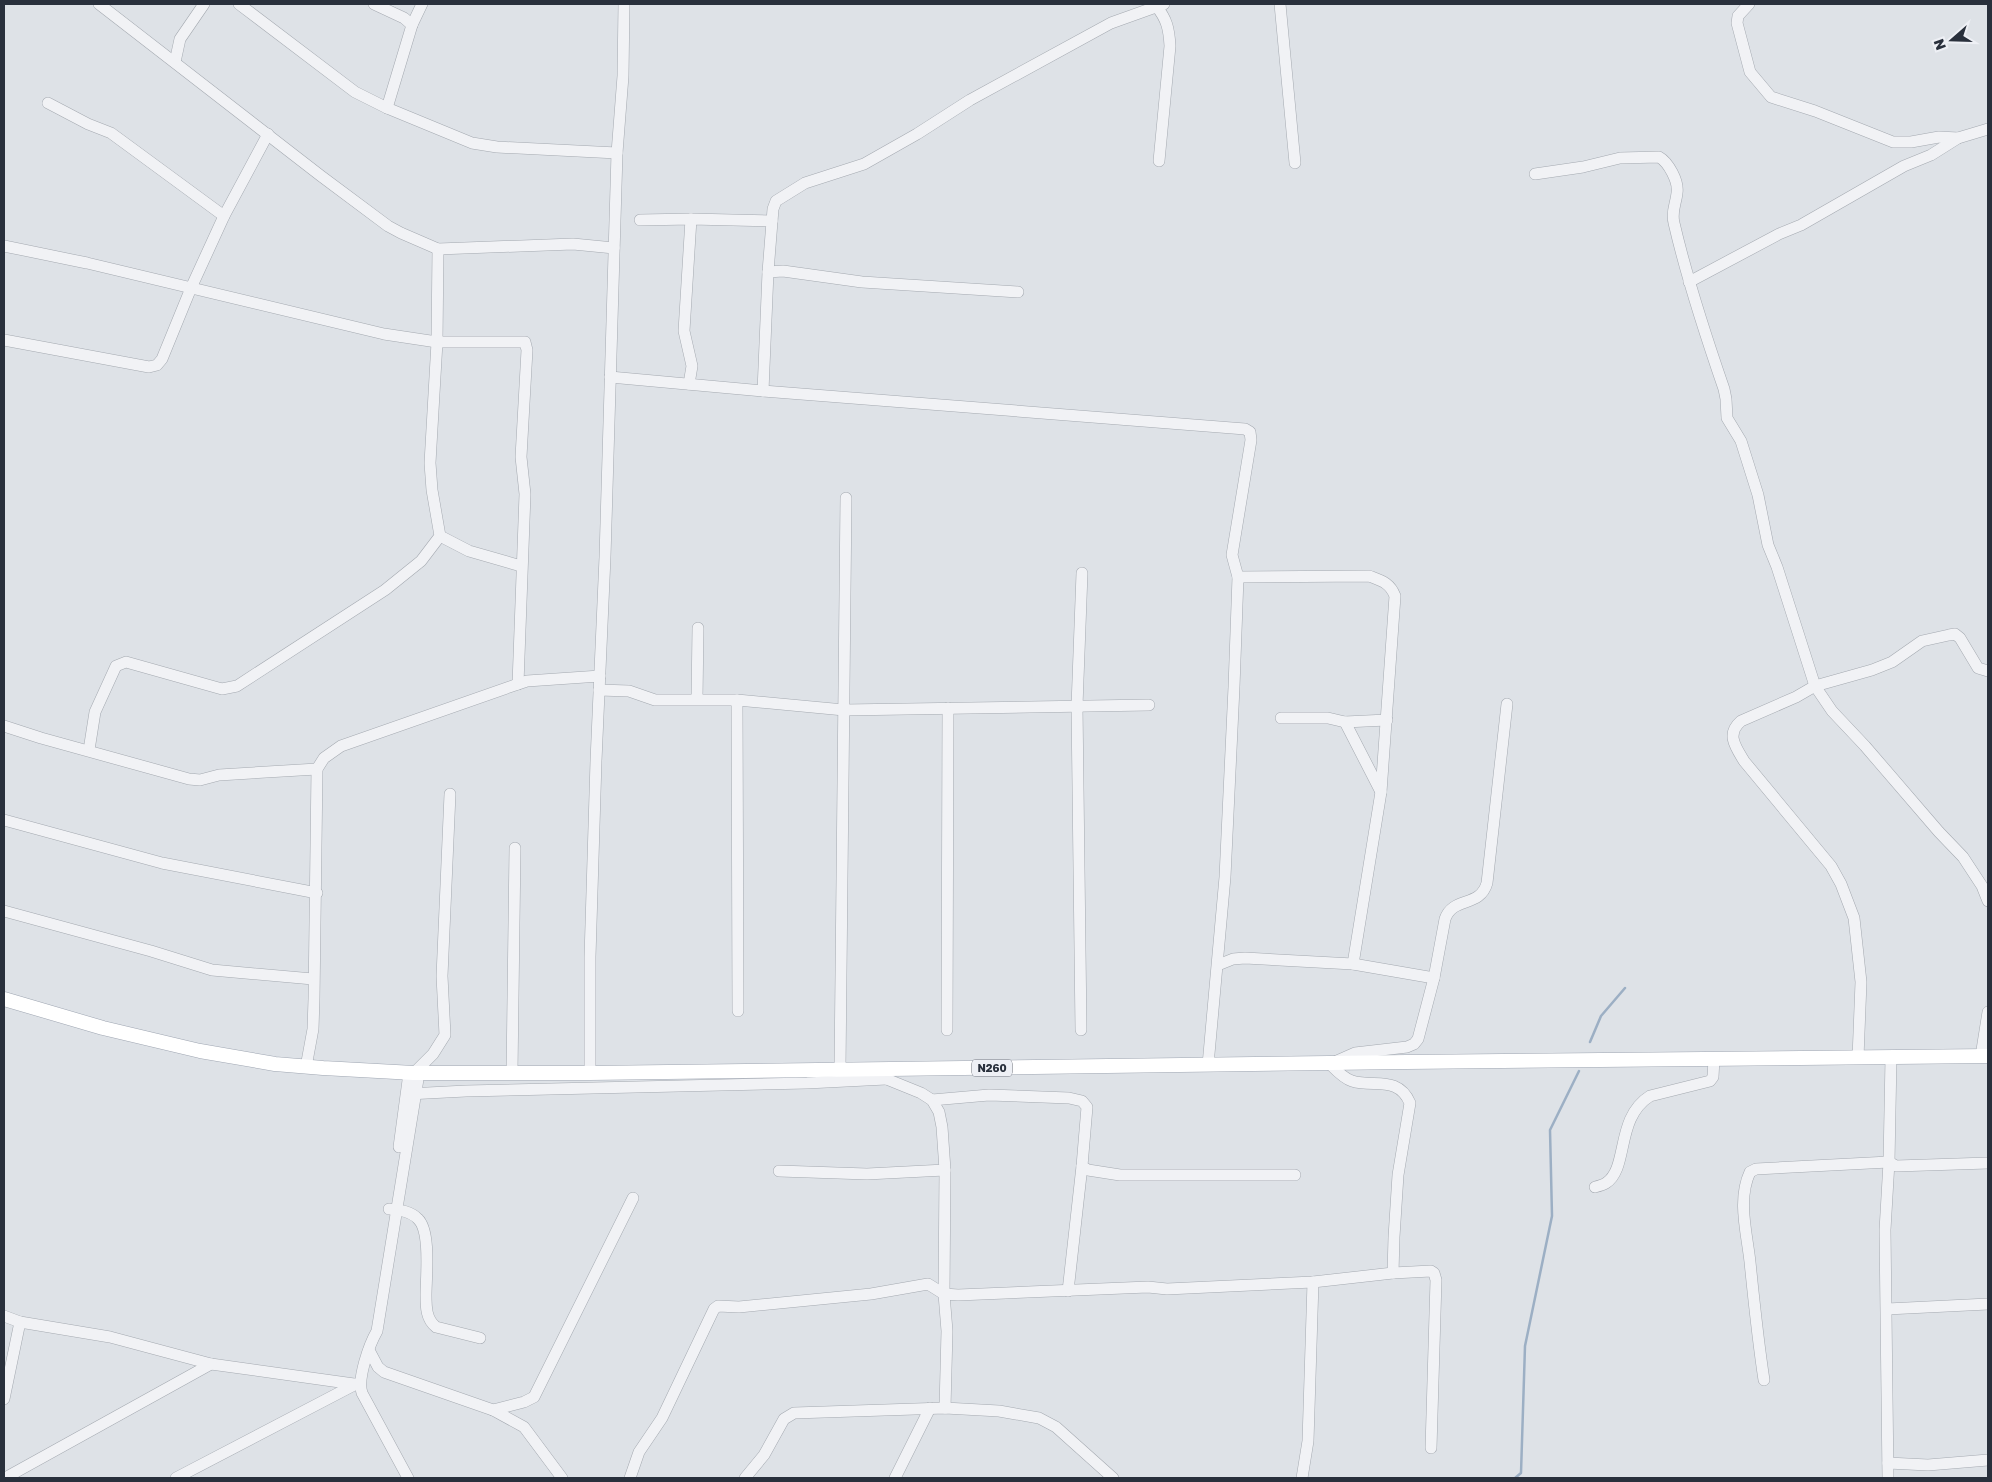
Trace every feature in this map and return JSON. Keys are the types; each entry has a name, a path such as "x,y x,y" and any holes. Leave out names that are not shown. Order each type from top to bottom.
{"main road":[{"name":"N260","path":"4,999 104,1028 200,1051 275,1064 414,1073 590,1073 1984,1056"}],"street":[{"path":"99,4 388,226 438,248 573,244 614,248"},
{"path":"174,62 180,39 204,4"},
{"path":"239,4 355,92 386,108 472,144 617,153"},
{"path":"374,4 404,18 412,24"},
{"path":"386,108 412,24 422,4"},
{"path":"590,1073 590,957 617,153 623,76 624,4"},
{"path":"1280,4 1295,163"},
{"path":"1749,4 1738,16 1737,23 1750,72 1771,97 1815,111 1893,142 1902,143 1939,137 1958,138"},
{"path":"763,391 768,272 773,209 776,201 804,183 864,164 917,134 970,100 1111,23 1160,5 1169,28 1170,46 1159,162"},
{"path":"48,103 88,124 111,133 224,216"},
{"path":"1689,282 1779,234 1801,225 1904,166 1931,155 1958,138 1988,129"},
{"path":"4,340 149,368 157,365 162,359 191,288 224,216 268,134"},
{"path":"1535,174 1568,170 1620,158 1659,157 1663,159 1678,188 1672,215 1677,243 1691,294 1724,389 1727,418 1741,441 1758,495 1768,545 1777,567 1815,686 1832,711 1963,857 1982,886 1988,901"},
{"path":"689,384 692,366 684,331 691,219"},
{"path":"640,220 772,221"},
{"path":"4,246 87,263 384,334 437,342 525,342 527,350 521,457 525,494 518,684"},
{"path":"89,750 95,712 116,666 120,662 222,689 237,686 385,590 421,562 440,536 430,478 437,342 438,248"},
{"path":"768,272 783,271 862,282 1018,292"},
{"path":"610,377 1245,429 1250,432 1251,440 1232,554 1238,577 1228,801 1218,965 1208,1065"},
{"path":"840,1069 846,498"},
{"path":"440,536 469,551 521,566"},
{"path":"1081,1030 1077,706 1082,573"},
{"path":"1238,577 1370,576 1384,581 1391,586 1395,596 1381,792 1353,964"},
{"path":"697,699 698,628"},
{"path":"1858,1058 1861,982 1854,918 1850,904 1831,866 1744,761 1736,747 1733,735 1734,727 1741,721 1796,697 1815,686 1872,670 1892,662 1922,641 1955,634 1960,638 1978,668 1988,672"},
{"path":"306,1067 313,1021 317,769 324,758 342,746 518,684 600,676"},
{"path":"599,690 629,691 654,700 737,700 844,710 1149,705"},
{"path":"737,700 738,1011"},
{"path":"1393,1273 1398,1175 1410,1102 1407,1094 1400,1088 1388,1084 1352,1081 1344,1077 1330,1064 1355,1053 1406,1047 1414,1044 1418,1039 1434,978 1444,919 1448,910 1478,898 1485,891 1507,704"},
{"path":"947,1030 948,708"},
{"path":"1280,718 1328,718 1345,722 1387,720"},
{"path":"1345,722 1381,792"},
{"path":"4,726 189,779 200,780 227,774 317,769"},
{"path":"176,1478 357,1384 370,1346 370,1329 412,1094 414,1073 434,1054 445,1035 442,976 450,794"},
{"path":"4,820 162,863 316,892"},
{"path":"512,1073 515,848"},
{"path":"1982,886 1988,876"},
{"path":"4,911 151,951 212,970 313,979"},
{"path":"1218,965 1233,959 1245,958 1353,964 1434,978"},
{"path":"1984,1056 1988,1012"},
{"path":"1888,1478 1885,1230 1889,1162 1890,1058"},
{"path":"1596,1187 1606,1183 1612,1177 1619,1161 1625,1131 1642,1101 1650,1096 1710,1082 1714,1078 1714,1060"},
{"path":"864,1069 921,1093 932,1100 942,1127 945,1170 944,1294 948,1331 945,1408"},
{"path":"412,1094 466,1090 807,1083 886,1079"},
{"path":"932,1100 989,1095 1070,1098 1082,1101 1086,1107 1082,1166 1068,1291"},
{"path":"1764,1380 1755,1323 1744,1220 1744,1192 1750,1172 1756,1169 1889,1162 1896,1166 1988,1163"},
{"path":"1082,1166 1088,1170 1120,1175 1295,1175"},
{"path":"779,1171 867,1174 945,1170"},
{"path":"493,1410 524,1402 534,1397 633,1198"},
{"path":"392,1209 414,1215 423,1225 426,1246 426,1310 432,1324 436,1327 480,1338"},
{"path":"630,1478 639,1452 662,1418 714,1309 718,1306 738,1307 871,1294 928,1284 944,1294 1148,1287 1166,1289 1313,1282 1393,1273 1431,1271 1434,1273 1436,1280 1432,1448"},
{"path":"1302,1478 1308,1441 1313,1282"},
{"path":"1887,1309 1988,1304"},
{"path":"4,1316 20,1322 110,1337 211,1364 357,1384"},
{"path":"4,1399 20,1322"},
{"path":"370,1346 378,1367 384,1372 493,1410 524,1427 562,1478"},
{"path":"5,1478 211,1364"},
{"path":"357,1384 408,1478"},
{"path":"894,1478 930,1408"},
{"path":"745,1478 764,1455 784,1420 794,1414 945,1408 999,1411 1039,1418 1056,1427 1113,1478"},
{"path":"1888,1463 1928,1465 1988,1460"}],"waterway":[{"path":"1590,1042 1601,1016 1625,988"},
{"path":"1515,1478 1521,1473 1525,1346 1552,1216 1550,1130 1579,1071"}]}
